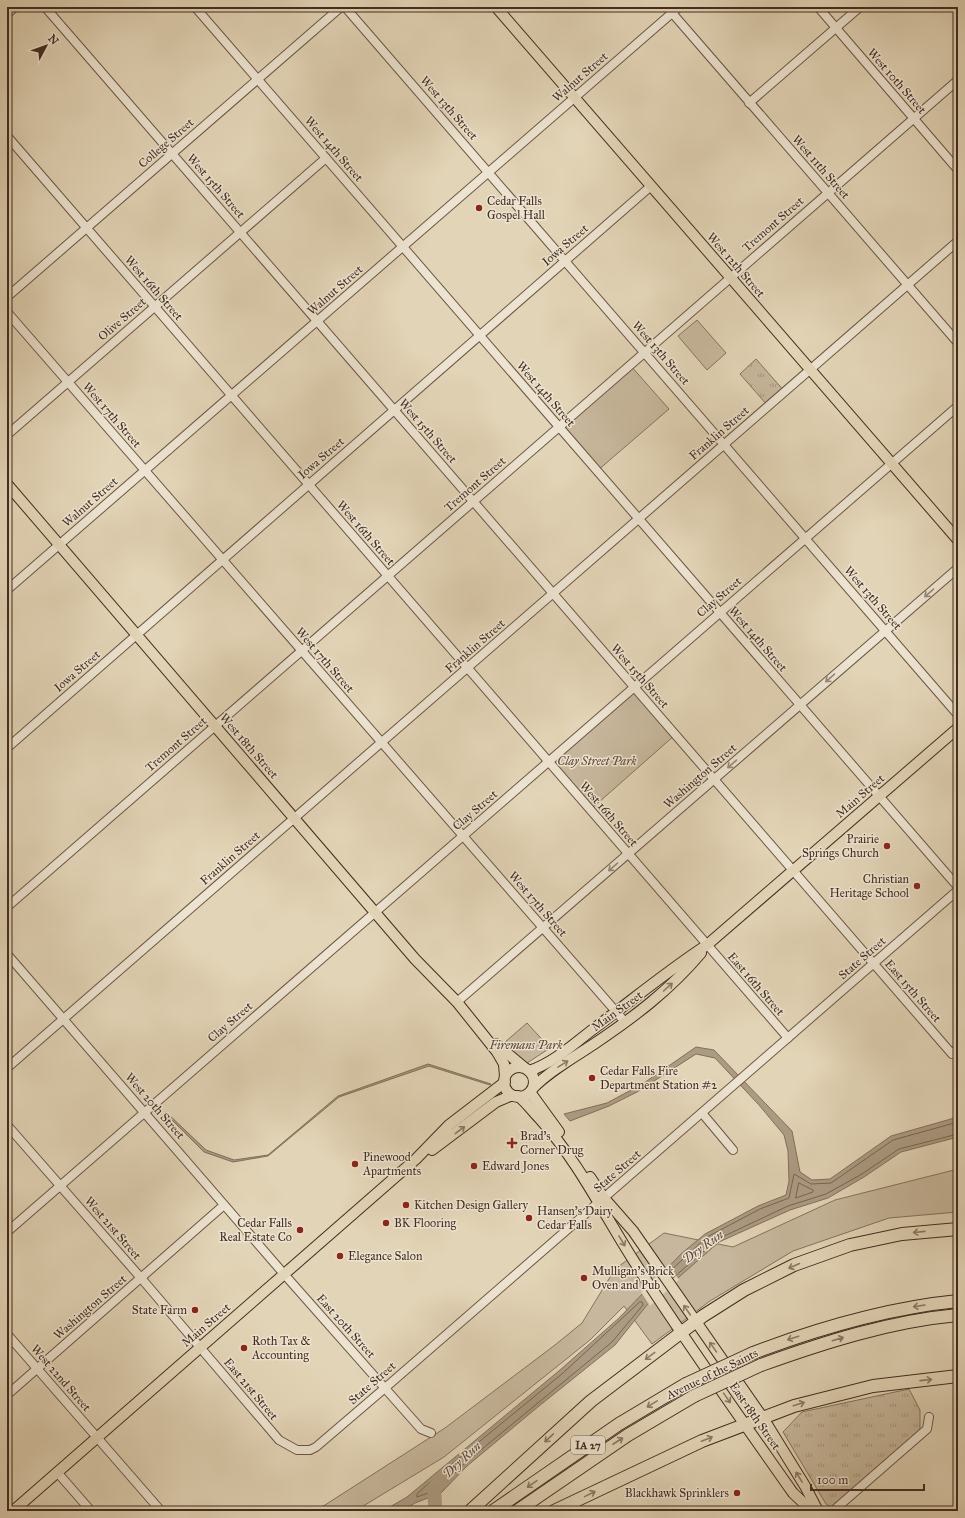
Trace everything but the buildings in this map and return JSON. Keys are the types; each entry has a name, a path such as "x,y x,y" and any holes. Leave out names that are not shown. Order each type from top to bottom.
{"highway":[{"path":"470,1511 591,1401 696,1322 744,1290 794,1265 824,1254 876,1239 902,1234 958,1229"},
{"name":"Avenue of the Saints","path":"493,1511 619,1424 686,1384 753,1353 851,1321 913,1307 958,1301"},
{"name":"Avenue of the Saints","path":"517,1511 612,1446 694,1396 761,1364 853,1335 918,1321 958,1315"},
{"path":"554,1511 676,1453 794,1406 844,1392 873,1386 958,1376"}],"main road":[{"name":"West 12th Street","path":"496,7 958,540"},
{"name":"West 18th Street","path":"7,484 375,913 415,959 457,1002 474,1022 497,1052 504,1064 505,1079"},
{"name":"Main Street","path":"531,1090 554,1070 652,1002 684,973 707,946 958,728"},
{"name":"Main Street","path":"527,1070 538,1068 567,1050 678,964 707,946"},
{"name":"West 18th Street","path":"474,1022 499,1047 527,1070"},
{"path":"521,1067 527,1070 534,1079 531,1090 526,1095 517,1096 508,1091 505,1079 512,1069 521,1067"},
{"name":"Main Street","path":"14,1511 416,1159 450,1125 505,1079"},
{"name":"East 18th Street","path":"531,1090 601,1201 638,1268 793,1492 812,1511"},
{"name":"Main Street","path":"416,1159 460,1130 496,1102 510,1096 517,1096"},
{"name":"East 18th Street","path":"517,1096 549,1129 601,1201 633,1231 763,1418 805,1486 818,1511"}],"street":[{"path":"7,14 15,7"},
{"name":"West 15th Street","path":"45,7 793,871"},
{"name":"West 14th Street","path":"195,7 958,887"},
{"name":"College Street","path":"7,297 341,7"},
{"name":"West 13th Street","path":"346,7 958,714"},
{"name":"Walnut Street","path":"7,590 574,98 669,10 679,7"},
{"name":"West 10th Street","path":"818,7 958,170"},
{"path":"750,103 860,7"},
{"name":"West 11th Street","path":"669,10 958,343"},
{"name":"Tremont Street","path":"7,907 958,80"},
{"name":"West 16th Street","path":"7,136 707,946"},
{"name":"Olive Street","path":"7,435 326,158"},
{"name":"Iowa Street","path":"7,748 651,186"},
{"name":"Franklin Street","path":"7,1068 958,241"},
{"name":"West 17th Street","path":"7,312 625,1022"},
{"name":"Clay Street","path":"7,1232 958,406"},
{"name":"Washington Street","path":"457,1002 958,568"},
{"name":"East 15th Street","path":"793,871 874,964 955,1051"},
{"name":"State Street","path":"285,1445 296,1450 310,1450 316,1447 958,890"},
{"name":"East 16th Street","path":"707,946 788,1038"},
{"name":"West 20th Street","path":"7,954 284,1274"},
{"path":"702,1113 733,1150"},
{"name":"West 21st Street","path":"7,1125 201,1348"},
{"name":"Washington Street","path":"7,1395 224,1205"},
{"name":"East 20th Street","path":"284,1274 421,1429 431,1433"},
{"name":"West 22nd Street","path":"7,1334 161,1511"},
{"name":"East 21st Street","path":"201,1348 285,1445"},
{"path":"833,1511 927,1429 928,1417"},
{"path":"58,1472 91,1511"}],"green space":[{"path":"697,320 726,353 707,370 678,336"},
{"path":"756,359 785,392 768,406 740,374"},
{"path":"630,365 669,409 597,471 559,427"},
{"name":"Clay Street Park","path":"634,688 675,735 590,810 548,762"},
{"name":"Firemans Park","path":"527,1023 550,1048 524,1065 504,1043"},
{"path":"958,1169 958,1212 889,1218 793,1251 710,1301 652,1344 624,1306 590,1340 444,1457 355,1511 311,1511 325,1505 445,1428 555,1345 582,1323 615,1269 664,1233 733,1247 835,1200"},
{"path":"909,1389 920,1410 920,1435 835,1509 826,1504 783,1432 802,1412"}],"water":[{"path":"696,1047 714,1050 792,1131 800,1172 812,1180 830,1179 891,1136 958,1117 958,1137 901,1152 864,1177 828,1198 790,1210 719,1242 647,1305 615,1345 467,1466 441,1493 415,1503 402,1511 383,1511 407,1497 560,1370 619,1318 681,1254 705,1234 758,1206 786,1195 789,1181 788,1151 784,1135 759,1105 715,1058 696,1054 637,1092 609,1106 570,1121 564,1114 607,1103 644,1083"},
{"path":"428,1064 491,1084 490,1085 429,1066 339,1097 268,1156 233,1162 204,1152 165,1113 166,1112 206,1150 234,1160 268,1155 338,1096"}],"pier":[{"path":"669,1264 679,1280 650,1306 641,1292"}],"waterway":[{"name":"Dry Run","path":"435,1504 434,1488 441,1479"}],"place":[{"name":"Cedar Falls Gospel Hall","path":"479,208"},
{"name":"Prairie Springs Church","path":"887,846"},
{"name":"Christian Heritage School","path":"917,886"},
{"name":"Cedar Falls Fire Department Station #2","path":"592,1078"},
{"name":"Brad's Corner Drug","path":"512,1143"},
{"name":"Pinewood Apartments","path":"355,1164"},
{"name":"Edward Jones","path":"474,1166"},
{"name":"Kitchen Design Gallery","path":"406,1205"},
{"name":"Hansen's Dairy Cedar Falls","path":"529,1218"},
{"name":"BK Flooring","path":"386,1223"},
{"name":"Cedar Falls Real Estate Co","path":"300,1230"},
{"name":"Elegance Salon","path":"340,1256"},
{"name":"Mulligan's Brick Oven and Pub","path":"584,1278"},
{"name":"State Farm","path":"195,1310"},
{"name":"Roth Tax & Accounting","path":"244,1348"},
{"name":"Blackhawk Sprinklers","path":"737,1493"}]}
